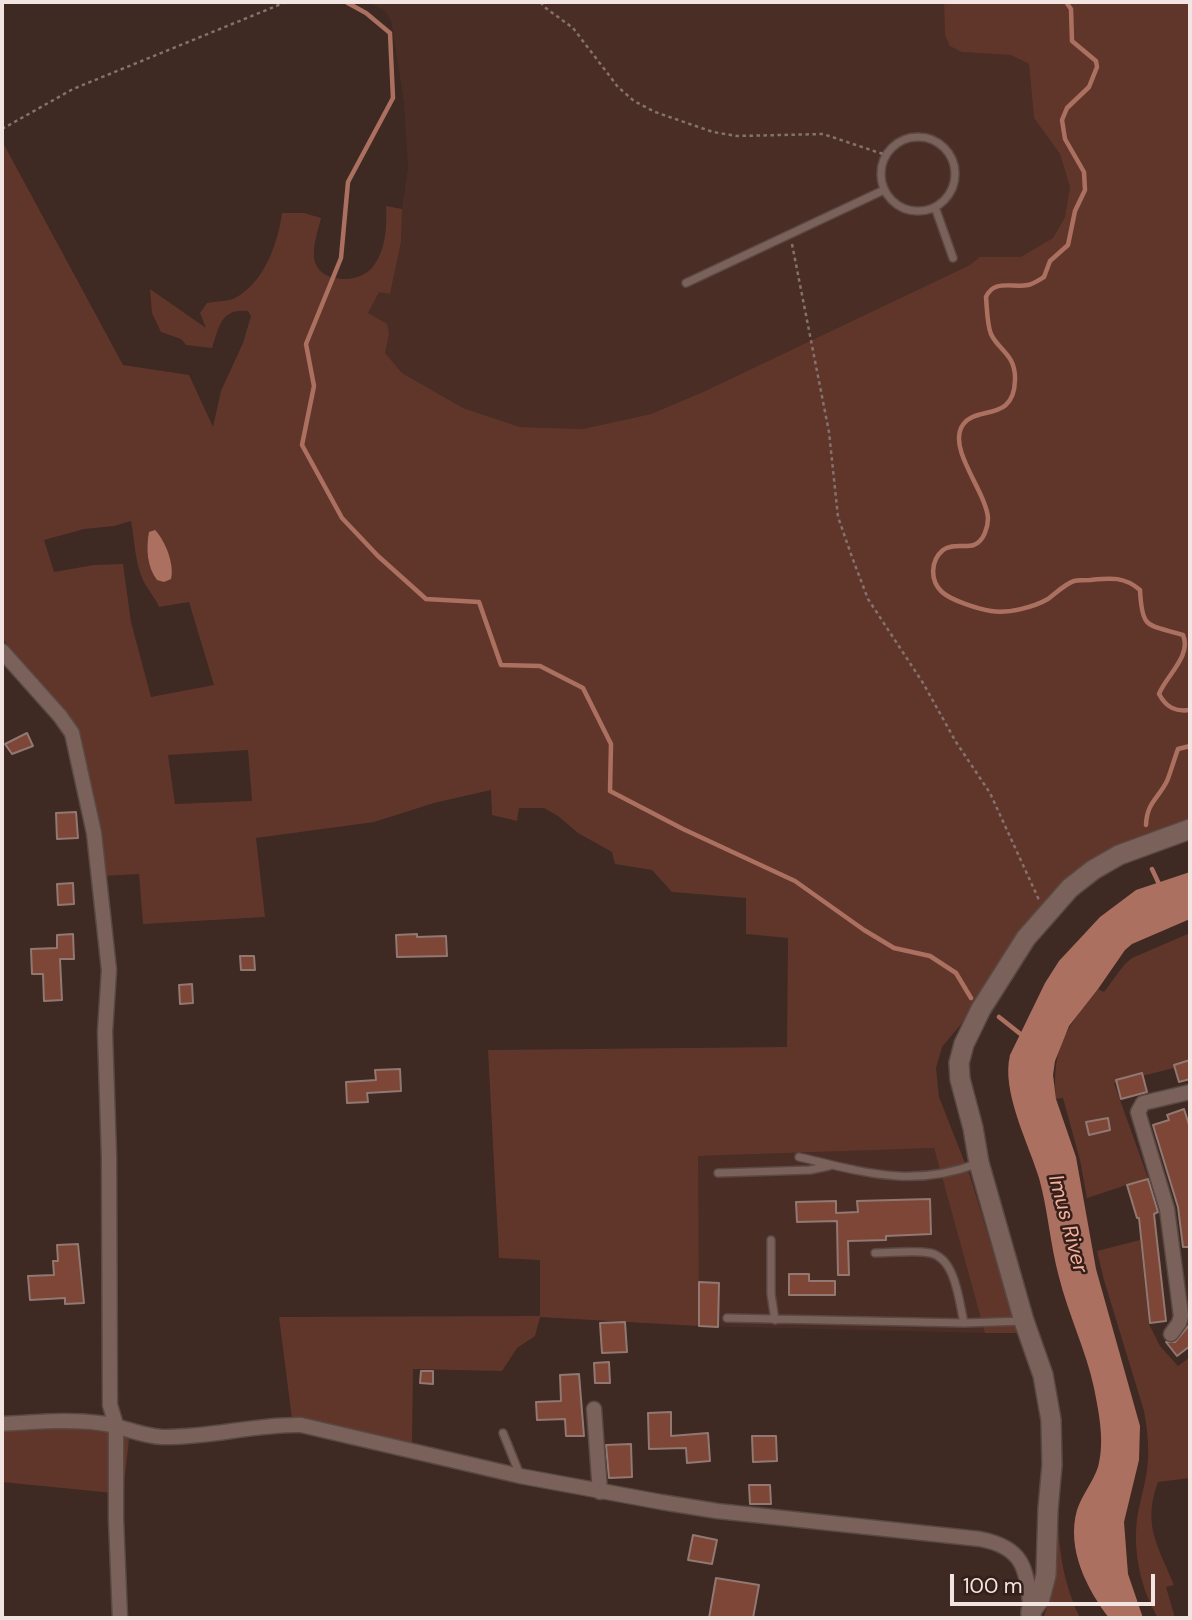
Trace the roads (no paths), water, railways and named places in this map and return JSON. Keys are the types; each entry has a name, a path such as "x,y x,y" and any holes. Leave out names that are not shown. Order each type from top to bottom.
{"main road":[{"path":"1031,1615 1043,1588 1048,1549 1051,1420 1043,1375 1024,1321 979,1163 974,1128 960,1079 959,1063 964,1044 981,1009 1018,950 1070,888 1119,855 1190,829"}],"street":[{"path":"2,651 72,733 94,833 109,970 105,1032 109,1157 110,1405 116,1425 120,1618"},
{"path":"1171,1334 1181,1315 1183,1273 1138,1109 1143,1103 1189,1097"},
{"path":"594,1409 600,1492"},
{"path":"2,1424 95,1422 116,1425 137,1433 168,1437 301,1425 600,1492 717,1511 875,1526 998,1543 1011,1549 1021,1560 1027,1576 1031,1615"}],"lane":[{"path":"915,136 933,140 947,150 955,167 954,185 945,200 934,207 920,211 903,208 888,197 884,190 880,172 886,155 898,142 915,136"},
{"path":"686,283 884,190"},
{"path":"934,207 953,258"},
{"path":"799,1157 863,1173 899,1177 927,1177 958,1171 979,1163"},
{"path":"719,1174 810,1170 835,1166"},
{"path":"771,1240 771,1294 775,1320"},
{"path":"875,1253 932,1253 944,1260 951,1271 964,1323"},
{"path":"727,1318 964,1323 1024,1321"},
{"path":"503,1433 520,1476"}],"water":[{"path":"155,530 166,546 172,567 171,579 164,582 157,580 148,557 149,532"},
{"name":"Imus River","path":"1190,872 1190,919 1132,944 1125,950 1069,1026 1055,1061 1053,1075 1056,1099 1076,1157 1096,1269 1140,1426 1139,1460 1124,1522 1128,1574 1143,1618 1109,1618 1086,1581 1076,1554 1074,1539 1077,1510 1096,1473 1100,1457 1098,1407 1059,1277 1042,1190 1012,1100 1008,1069 1010,1055 1045,983 1059,961 1100,917 1136,890"}],"waterway":[{"path":"346,2 366,13 390,33 393,98 348,182 341,258 306,344 314,386 302,445 342,518 378,556 426,599 479,602 501,665 540,666 583,688 611,744 610,791 683,829 795,881 894,948 930,956 956,973 971,998"},
{"path":"1066,2 1071,9 1072,41 1096,61 1097,67 1089,87 1067,108 1062,120 1065,139 1084,172 1085,190 1075,211 1068,245 1050,261 1044,277 1028,285 999,286 989,291 986,297 991,334 1010,358 1015,371 1013,394 1001,408 974,416 961,428 960,449 986,508 987,525 983,537 974,545 943,550 934,565 934,577 942,592 952,598 998,612 1036,605 1074,581 1110,579 1128,582 1140,590 1142,612 1149,623 1183,635 1184,651 1159,694 1172,708 1190,710"},
{"path":"1146,825 1148,811 1167,781 1178,749 1190,746"},
{"path":"1152,869 1159,884"},
{"path":"999,1017 1023,1036"}]}
